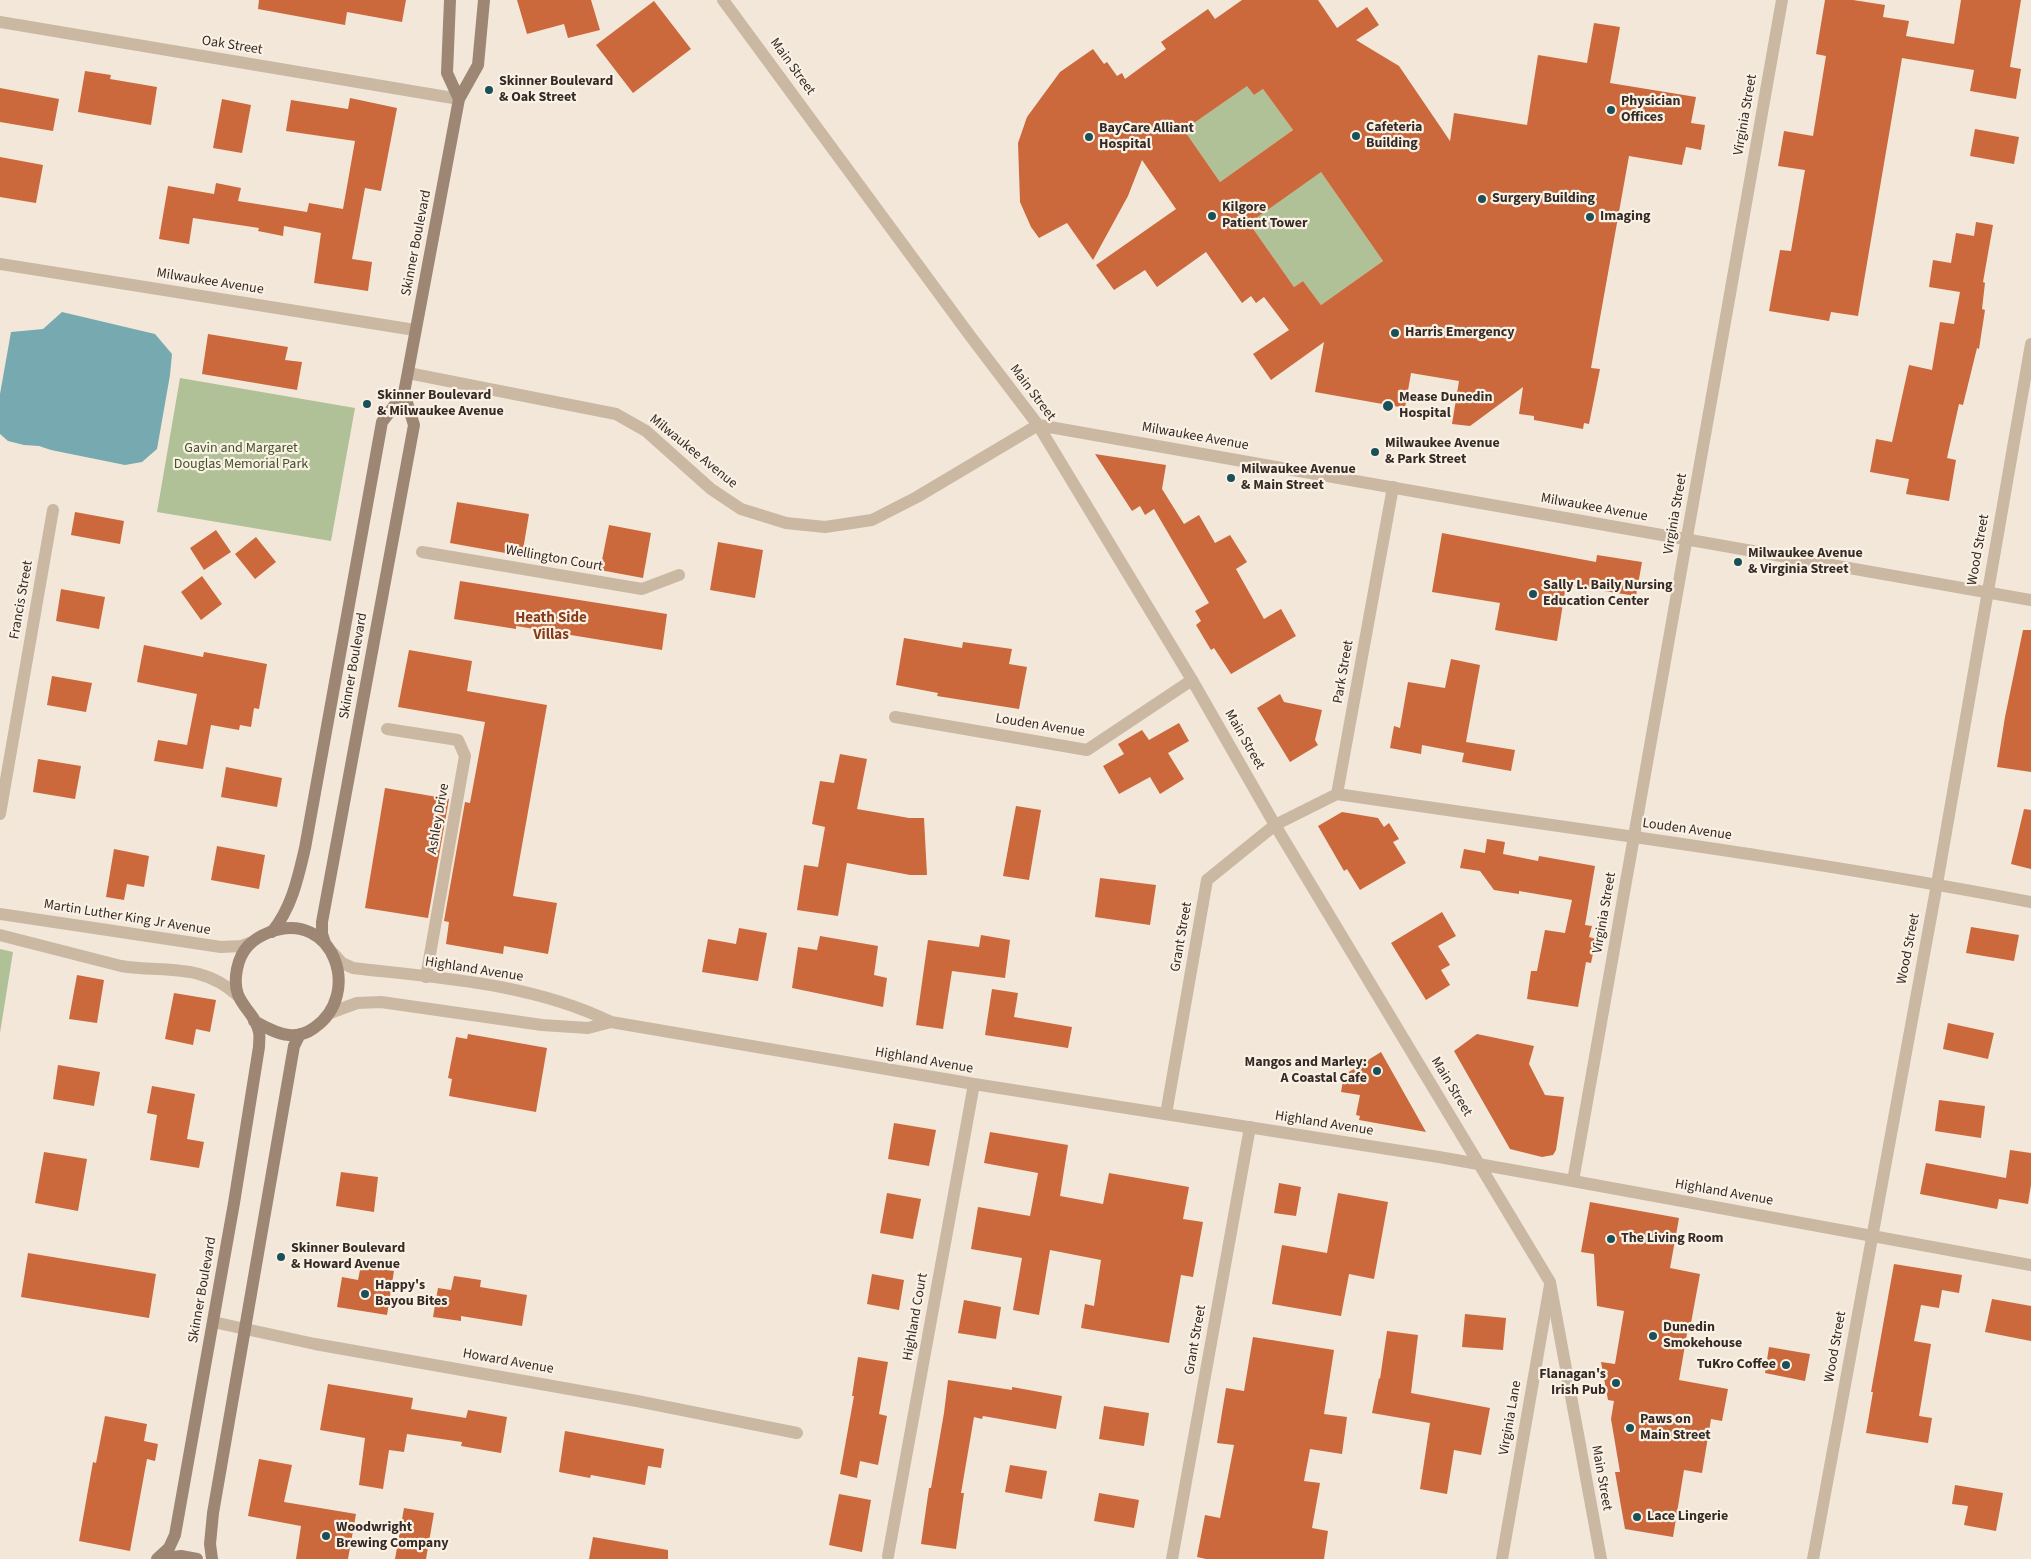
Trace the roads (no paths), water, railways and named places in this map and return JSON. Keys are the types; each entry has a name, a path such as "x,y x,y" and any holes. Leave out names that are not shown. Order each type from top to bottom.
{"main road":[{"path":"450,0 447,73 460,98"},
{"name":"Skinner Boulevard","path":"272,932 282,919 291,900 304,848 382,422 404,393 460,98 478,65 484,0"},
{"name":"Skinner Boulevard","path":"330,1013 337,991 338,967 322,928 330,875 414,424 404,393"},
{"path":"238,996 237,969 242,954 249,943 272,932 294,929 306,930 316,934 330,948"},
{"name":"Skinner Boulevard","path":"157,1559 168,1548 175,1535 259,1047 259,1031 238,996"},
{"path":"212,1559 210,1544 213,1513 294,1046 300,1034 321,1023 330,1013"},
{"name":"Skinner Boulevard","path":"254,1020 275,1031 289,1035 300,1034"},
{"path":"162,1559 181,1556 197,1559"}],"street":[{"name":"Main Street","path":"723,0 971,338 1038,425 1192,680 1275,825 1550,1282 1601,1559"},
{"name":"Virginia Street","path":"1573,1180 1782,0"},
{"name":"Oak Street","path":"0,22 460,98"},
{"name":"Milwaukee Avenue","path":"0,264 415,330"},
{"name":"Wood Street","path":"1813,1559 1936,884 2031,344"},
{"name":"Milwaukee Avenue","path":"408,373 616,414 646,431 711,489 740,509 786,523 825,527 872,520 917,497 1038,425 2031,600"},
{"name":"Park Street","path":"1337,794 1393,487"},
{"name":"Francis Street","path":"0,814 53,510"},
{"name":"Wellington Court","path":"422,552 642,589 679,575"},
{"name":"Louden Avenue","path":"895,717 1087,750 1192,680"},
{"name":"Ashley Drive","path":"387,729 458,740 465,756 426,977"},
{"name":"Louden Avenue","path":"1337,794 1634,837 1936,884 2031,902"},
{"path":"1275,825 1337,794"},
{"name":"Grant Street","path":"1166,1114 1207,880 1275,825"},
{"name":"Martin Luther King Jr Avenue","path":"0,914 221,947 241,946 249,943"},
{"path":"0,935 121,966 178,969 197,973 222,983 238,996"},
{"name":"Highland Avenue","path":"330,948 342,963 353,968 482,983 591,1012 611,1022 974,1084 1480,1164 2031,1265"},
{"name":"Highland Avenue","path":"330,1013 357,1003 381,1002 542,1026 588,1028 611,1022"},
{"name":"Highland Court","path":"888,1556 974,1084"},
{"name":"Grant Street","path":"1172,1559 1250,1127"},
{"name":"Virginia Lane","path":"1502,1559 1550,1282"},
{"name":"Howard Avenue","path":"213,1322 315,1344 638,1401 797,1433"}],"water":[{"path":"62,312 155,334 172,354 157,449 142,462 125,465 39,446 24,445 8,441 0,434 0,394 11,332 43,329"}],"place":[{"name":"Skinner Boulevard & Oak Street","path":"489,90"},
{"name":"Physician Offices","path":"1611,110"},
{"name":"Cafeteria Building","path":"1356,136"},
{"name":"BayCare Alliant Hospital","path":"1089,137"},
{"name":"Surgery Building","path":"1482,199"},
{"name":"Kilgore Patient Tower","path":"1212,216"},
{"name":"Imaging","path":"1590,217"},
{"name":"Harris Emergency","path":"1395,333"},
{"name":"Skinner Boulevard & Milwaukee Avenue","path":"367,404"},
{"name":"Mease Dunedin Hospital","path":"1388,406"},
{"name":"Milwaukee Avenue & Park Street","path":"1375,452"},
{"name":"Milwaukee Avenue & Main Street","path":"1231,478"},
{"name":"Milwaukee Avenue & Virginia Street","path":"1738,562"},
{"name":"Sally L. Baily Nursing Education Center","path":"1533,594"},
{"name":"Mangos and Marley: A Coastal Cafe","path":"1377,1071"},
{"name":"The Living Room","path":"1611,1239"},
{"name":"Skinner Boulevard & Howard Avenue","path":"281,1257"},
{"name":"Happy's Bayou Bites","path":"365,1294"},
{"name":"Dunedin Smokehouse","path":"1653,1336"},
{"name":"TuKro Coffee","path":"1786,1365"},
{"name":"Flanagan's Irish Pub","path":"1616,1383"},
{"name":"Paws on Main Street","path":"1630,1428"},
{"name":"Lace Lingerie","path":"1637,1517"},
{"name":"Woodwright Brewing Company","path":"326,1536"}],"district":[{"name":"Heath Side Villas","path":"551,628"}],"park label":[{"name":"Gavin and Margaret Douglas Memorial Park","path":"241,458"}]}
